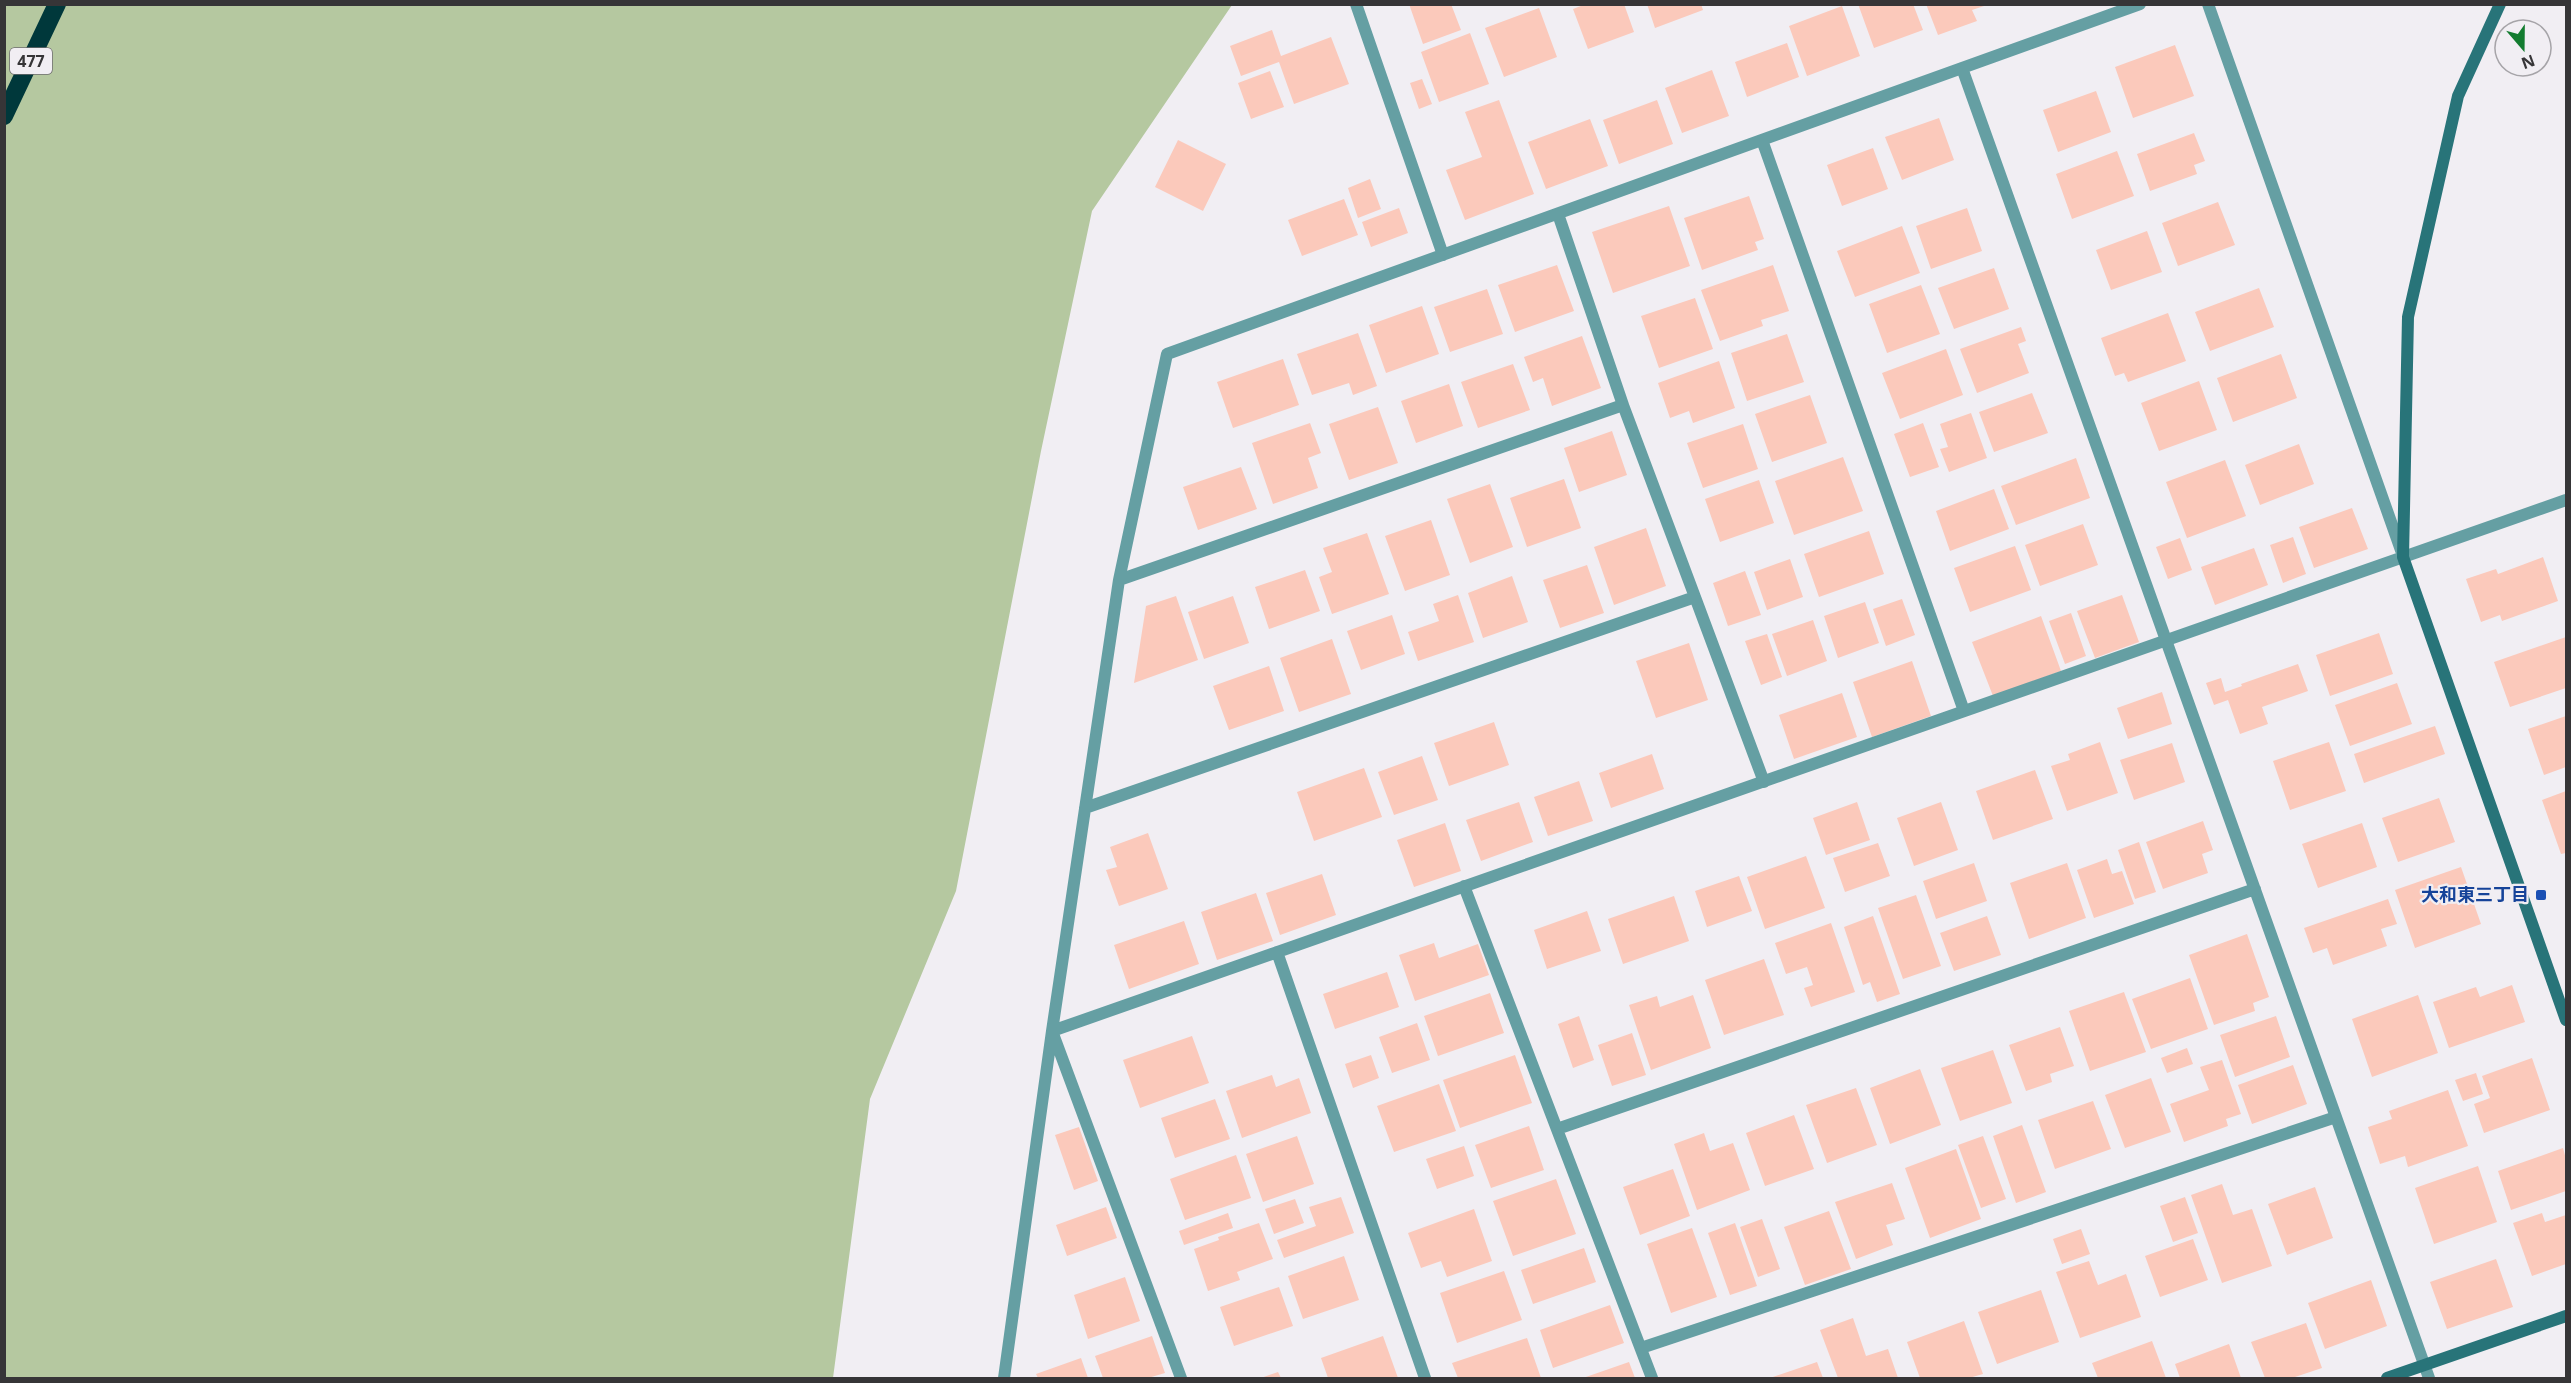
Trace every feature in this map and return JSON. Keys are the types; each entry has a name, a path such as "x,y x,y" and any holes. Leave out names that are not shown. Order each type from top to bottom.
{"highway":[{"name":"477","path":"4,116 57,4"}],"street":[{"path":"1356,4 1443,255"},
{"path":"1004,1378 1052,1031 1119,580 1167,354 2140,4"},
{"path":"2208,4 2566,1020"},
{"path":"2403,557 2408,317 2458,96 2500,4"},
{"path":"1962,68 2429,1378"},
{"path":"1762,140 1964,711"},
{"path":"1558,214 1623,405 1764,782"},
{"path":"1119,580 1623,405"},
{"path":"1052,1031 2566,500"},
{"path":"1085,808 1695,597"},
{"path":"1464,886 1652,1378"},
{"path":"1557,1129 2254,889"},
{"path":"1277,952 1425,1378"},
{"path":"1052,1031 1181,1378"},
{"path":"1641,1348 2336,1117"},
{"path":"2387,1378 2566,1316"}],"green space":[{"path":"5,5 1232,5 1092,211 1041,451 956,891 870,1099 833,1378 5,1378"}],"building":[{"path":"1409,4 1451,4 1461,30 1423,44"},
{"path":"1586,4 1624,4 1634,32 1588,49 1573,9"},
{"path":"1647,4 1701,4 1703,10 1655,28"},
{"path":"1858,4 1913,4 1923,30 1874,48"},
{"path":"1926,4 1987,5 1972,10 1977,21 1938,35"},
{"path":"1842,6 1860,56 1807,76 1789,26"},
{"path":"1539,8 1557,57 1504,77 1485,28"},
{"path":"1272,30 1281,56 1331,37 1349,84 1294,104 1279,62 1241,76 1230,46"},
{"path":"1470,33 1489,84 1439,102 1421,52"},
{"path":"1787,43 1799,77 1747,97 1735,62"},
{"path":"2175,45 2194,96 2133,118 2115,67"},
{"path":"1712,70 1729,116 1682,133 1665,88"},
{"path":"1270,71 1284,107 1251,119 1238,83"},
{"path":"1422,79 1432,104 1419,109 1410,83"},
{"path":"2096,91 2111,132 2058,152 2043,110"},
{"path":"1499,100 1534,194 1465,220 1446,170 1482,157 1465,112"},
{"path":"1657,100 1673,144 1619,164 1603,120"},
{"path":"1939,118 1954,160 1902,180 1885,137"},
{"path":"1590,119 1608,166 1546,189 1528,142"},
{"path":"2194,133 2205,161 2194,165 2197,174 2150,191 2137,154"},
{"path":"1178,140 1226,164 1203,211 1155,187"},
{"path":"1873,148 1888,189 1842,206 1827,165"},
{"path":"2117,151 2134,196 2072,219 2056,174"},
{"path":"1370,179 1381,209 1358,218 1348,188"},
{"path":"1749,196 1764,239 1755,242 1758,250 1702,270 1684,218"},
{"path":"1344,199 1358,235 1302,256 1288,220"},
{"path":"2218,202 2235,245 2178,266 2162,223"},
{"path":"1669,206 1690,266 1613,293 1592,232"},
{"path":"1399,208 1408,233 1371,247 1362,222"},
{"path":"1967,208 1982,251 1931,269 1916,226"},
{"path":"1902,226 1920,273 1855,297 1837,251"},
{"path":"2147,231 2162,272 2111,290 2096,250"},
{"path":"1557,265 1574,311 1515,332 1498,285"},
{"path":"1773,265 1789,311 1761,320 1763,326 1720,341 1701,290"},
{"path":"1994,268 2009,309 1954,329 1938,288"},
{"path":"1921,285 1940,334 1887,353 1869,304"},
{"path":"2259,288 2274,327 2210,351 2195,312"},
{"path":"1487,289 1503,334 1450,352 1434,307"},
{"path":"1695,298 1713,349 1659,368 1641,316"},
{"path":"1422,306 1439,354 1386,373 1369,325"},
{"path":"2168,313 2186,361 2128,382 2124,373 2115,376 2101,338"},
{"path":"2021,327 2026,341 2018,344 2029,373 1977,393 1960,349"},
{"path":"1358,333 1377,386 1353,395 1349,383 1312,395 1297,354"},
{"path":"1787,334 1804,382 1747,401 1731,353"},
{"path":"1582,336 1601,388 1552,406 1543,378 1533,382 1524,357"},
{"path":"1946,349 1963,395 1900,419 1882,373"},
{"path":"2281,354 2297,398 2233,422 2217,378"},
{"path":"1283,359 1299,405 1233,428 1217,382"},
{"path":"1719,361 1735,408 1693,423 1689,411 1670,418 1658,383"},
{"path":"1513,364 1530,410 1478,428 1461,382"},
{"path":"2199,381 2217,430 2159,451 2141,403"},
{"path":"1449,384 1463,426 1416,443 1401,401"},
{"path":"2032,393 2048,433 1994,452 1979,412"},
{"path":"1810,395 1827,443 1772,462 1755,414"},
{"path":"1378,407 1398,463 1349,480 1329,424"},
{"path":"1971,413 1987,458 1949,472 1940,449 1948,447 1940,424"},
{"path":"1310,423 1321,453 1308,458 1318,488 1273,504 1252,443"},
{"path":"1923,423 1939,467 1910,477 1894,434"},
{"path":"1743,424 1758,469 1703,488 1687,443"},
{"path":"1612,431 1627,475 1579,492 1564,448"},
{"path":"2299,444 2314,484 2260,505 2245,465"},
{"path":"1843,457 1863,511 1794,535 1775,481"},
{"path":"2076,458 2090,498 2016,525 2001,486"},
{"path":"2225,460 2246,516 2187,538 2166,482"},
{"path":"1241,467 1257,509 1198,530 1183,487"},
{"path":"1564,479 1581,528 1527,547 1510,498"},
{"path":"1759,480 1774,523 1720,542 1705,499"},
{"path":"1490,484 1513,547 1470,563 1447,499"},
{"path":"1994,489 2009,529 1950,551 1936,511"},
{"path":"2352,508 2368,549 2314,568 2299,527"},
{"path":"1431,520 1450,575 1405,591 1385,536"},
{"path":"2083,524 2098,565 2040,586 2025,545"},
{"path":"1646,528 1666,586 1614,605 1594,547"},
{"path":"1869,531 1884,574 1819,597 1804,554"},
{"path":"1367,533 1389,594 1332,614 1319,577 1332,572 1323,548"},
{"path":"2293,537 2306,574 2283,583 2270,545"},
{"path":"2180,538 2192,570 2168,579 2156,547"},
{"path":"2015,546 2031,590 1970,612 1954,568"},
{"path":"2254,548 2268,585 2215,605 2201,567"},
{"path":"2543,557 2558,601 2502,621 2500,615 2481,622 2466,579 2496,569 2498,574"},
{"path":"1790,559 1803,597 1767,610 1754,572"},
{"path":"1587,565 1604,613 1560,628 1543,580"},
{"path":"1305,570 1320,611 1269,629 1255,587"},
{"path":"1745,571 1761,615 1728,626 1713,583"},
{"path":"1512,576 1528,622 1483,638 1468,593"},
{"path":"1458,595 1474,642 1418,661 1408,632 1439,621 1433,604"},
{"path":"2122,595 2139,642 2095,658 2077,611"},
{"path":"1176,596 1198,660 1134,683 1146,606"},
{"path":"1233,596 1249,643 1204,659 1188,612"},
{"path":"1902,599 1915,635 1886,646 1873,609"},
{"path":"1865,602 1879,643 1838,658 1824,616"},
{"path":"2071,613 2086,656 2065,664 2049,621"},
{"path":"1392,615 1405,654 1361,670 1347,631"},
{"path":"2041,616 2061,671 1993,696 1972,642"},
{"path":"1813,620 1827,661 1787,676 1772,634"},
{"path":"2379,633 2393,674 2330,696 2316,655"},
{"path":"1767,634 1782,677 1761,685 1745,641"},
{"path":"2566,637 2566,688 2510,707 2494,662"},
{"path":"1332,639 1351,694 1299,712 1280,658"},
{"path":"1689,643 1708,700 1656,718 1636,661"},
{"path":"1912,661 1931,716 1872,737 1853,682"},
{"path":"2298,664 2308,691 2262,707 2268,724 2240,734 2228,700 2214,705 2206,683 2221,678 2225,692"},
{"path":"1269,666 1284,711 1229,730 1213,686"},
{"path":"2397,683 2412,724 2350,746 2335,705"},
{"path":"2162,692 2172,724 2128,739 2117,708"},
{"path":"1842,693 1857,737 1794,759 1779,715"},
{"path":"2566,716 2566,767 2544,775 2528,729"},
{"path":"1494,722 1509,765 1449,786 1434,743"},
{"path":"2435,726 2445,754 2364,783 2354,754"},
{"path":"2100,742 2118,793 2067,811 2051,766 2070,760 2068,754"},
{"path":"2329,742 2346,791 2290,810 2273,761"},
{"path":"2172,743 2185,782 2134,800 2120,760"},
{"path":"1652,754 1664,789 1611,808 1599,773"},
{"path":"1422,756 1438,800 1394,815 1378,772"},
{"path":"1364,768 1382,817 1314,841 1297,792"},
{"path":"2035,770 2053,819 1993,840 1976,791"},
{"path":"1579,781 1593,821 1548,836 1534,797"},
{"path":"2566,791 2566,853 2561,854 2542,800"},
{"path":"2439,798 2455,842 2398,862 2382,818"},
{"path":"1519,802 1533,842 1481,861 1466,820"},
{"path":"1857,802 1870,840 1826,855 1813,818"},
{"path":"1941,802 1958,850 1914,866 1897,818"},
{"path":"2203,821 2213,850 2202,854 2208,873 2163,889 2146,842"},
{"path":"1445,823 1461,871 1414,887 1397,840"},
{"path":"2362,823 2377,867 2318,888 2302,844"},
{"path":"1148,833 1168,889 1119,906 1106,870 1117,867 1110,847"},
{"path":"2139,842 2156,892 2135,899 2118,850"},
{"path":"1878,843 1890,876 1845,892 1833,858"},
{"path":"1806,856 1825,908 1765,929 1747,877"},
{"path":"2107,859 2112,874 2122,871 2134,904 2094,918 2077,870"},
{"path":"1974,863 1987,901 1936,919 1923,881"},
{"path":"2067,863 2086,918 2029,939 2010,883"},
{"path":"2461,867 2481,924 2415,948 2395,890"},
{"path":"1322,874 1336,915 1280,935 1266,893"},
{"path":"1739,876 1752,911 1707,927 1695,891"},
{"path":"1256,893 1273,941 1217,960 1201,912"},
{"path":"1916,895 1941,966 1903,979 1878,908"},
{"path":"1674,896 1689,941 1623,964 1608,919"},
{"path":"2388,899 2397,924 2381,929 2387,946 2333,965 2327,948 2313,953 2304,928"},
{"path":"1587,911 1601,951 1547,969 1534,930"},
{"path":"1873,916 1900,994 1877,1002 1870,982 1863,985 1844,927"},
{"path":"1987,916 2001,955 1954,971 1940,933"},
{"path":"1184,921 1199,964 1129,989 1114,945"},
{"path":"1831,923 1855,992 1811,1007 1804,988 1813,985 1807,967 1786,974 1775,943"},
{"path":"2247,934 2269,997 2253,1003 2255,1011 2214,1025 2189,955"},
{"path":"1434,943 1439,958 1478,944 1489,975 1415,1001 1399,955"},
{"path":"1764,959 1784,1015 1724,1035 1705,980"},
{"path":"1387,972 1399,1007 1335,1029 1323,994"},
{"path":"2190,978 2208,1029 2151,1049 2132,999"},
{"path":"2512,985 2525,1022 2449,1048 2433,1002 2476,987 2480,997"},
{"path":"2124,992 2146,1052 2090,1071 2069,1011"},
{"path":"1490,993 1504,1033 1438,1056 1424,1016"},
{"path":"1693,995 1711,1048 1651,1070 1629,1005 1657,996 1660,1007"},
{"path":"2418,995 2438,1053 2372,1077 2352,1019"},
{"path":"1579,1016 1594,1060 1573,1068 1558,1024"},
{"path":"2276,1016 2290,1057 2235,1077 2220,1035"},
{"path":"1417,1023 1430,1060 1392,1073 1379,1037"},
{"path":"2060,1027 2074,1066 2050,1074 2052,1082 2026,1091 2009,1045"},
{"path":"1632,1033 1646,1075 1612,1086 1598,1045"},
{"path":"1192,1036 1209,1083 1140,1108 1123,1060"},
{"path":"2187,1048 2193,1064 2167,1073 2161,1058"},
{"path":"1993,1050 2012,1103 1960,1121 1941,1068"},
{"path":"1371,1055 1379,1078 1353,1088 1345,1064"},
{"path":"1515,1055 1532,1103 1460,1128 1443,1080"},
{"path":"2532,1058 2550,1110 2484,1133 2474,1104 2490,1098 2482,1076"},
{"path":"2222,1060 2241,1114 2226,1119 2228,1126 2184,1142 2170,1104 2209,1090 2200,1067"},
{"path":"2293,1065 2307,1104 2252,1124 2238,1085"},
{"path":"1920,1069 1941,1125 1890,1144 1870,1088"},
{"path":"2476,1073 2483,1094 2463,1101 2455,1080"},
{"path":"1272,1075 1276,1087 1299,1078 1311,1113 1242,1138 1226,1091"},
{"path":"2151,1078 2171,1132 2125,1148 2105,1095"},
{"path":"1439,1084 1456,1131 1394,1152 1377,1106"},
{"path":"1856,1088 1877,1145 1827,1163 1806,1105"},
{"path":"2448,1090 2468,1146 2408,1167 2405,1156 2380,1164 2368,1127 2392,1119 2389,1111"},
{"path":"1215,1099 1230,1139 1175,1158 1161,1118"},
{"path":"2093,1101 2111,1149 2055,1169 2038,1120"},
{"path":"1794,1115 1814,1169 1765,1186 1746,1133"},
{"path":"2022,1125 2046,1192 2016,1203 1993,1136"},
{"path":"1529,1126 1544,1170 1491,1188 1475,1145"},
{"path":"1079,1127 1098,1181 1074,1190 1055,1135"},
{"path":"1704,1133 1710,1151 1733,1143 1750,1190 1697,1210 1674,1144"},
{"path":"1297,1136 1314,1184 1263,1202 1246,1154"},
{"path":"1983,1136 2006,1199 1981,1208 1958,1145"},
{"path":"1464,1146 1474,1176 1437,1189 1426,1159"},
{"path":"2563,1148 2566,1159 2566,1191 2511,1210 2498,1171"},
{"path":"1956,1149 1981,1219 1930,1238 1905,1168"},
{"path":"1236,1155 1251,1198 1185,1220 1170,1179"},
{"path":"2478,1166 2497,1222 2434,1244 2415,1188"},
{"path":"1673,1169 1690,1216 1640,1235 1623,1187"},
{"path":"1556,1179 1576,1234 1513,1256 1493,1201"},
{"path":"1892,1183 1905,1219 1886,1225 1893,1245 1856,1259 1835,1202"},
{"path":"2222,1184 2233,1215 2252,1209 2272,1266 2222,1283 2191,1195"},
{"path":"2315,1187 2333,1238 2287,1255 2268,1204"},
{"path":"1341,1197 1354,1233 1284,1258 1277,1240 1316,1226 1309,1207"},
{"path":"2185,1197 2198,1233 2173,1242 2160,1206"},
{"path":"1295,1199 1304,1223 1274,1234 1265,1209"},
{"path":"1106,1207 1117,1238 1067,1256 1056,1225"},
{"path":"1474,1209 1492,1261 1447,1277 1441,1261 1421,1268 1408,1233"},
{"path":"1829,1211 1851,1269 1805,1285 1784,1227"},
{"path":"1228,1213 1233,1228 1184,1245 1179,1231"},
{"path":"2542,1213 2545,1222 2566,1215 2566,1264 2532,1276 2513,1223"},
{"path":"1762,1219 1780,1269 1758,1277 1740,1227"},
{"path":"1259,1223 1273,1259 1237,1272 1240,1280 1208,1291 1194,1249 1219,1240 1218,1237"},
{"path":"1735,1223 1757,1286 1730,1295 1708,1233"},
{"path":"1692,1228 1717,1297 1671,1313 1647,1244"},
{"path":"2081,1229 2090,1254 2062,1264 2053,1239"},
{"path":"2193,1239 2208,1280 2160,1297 2145,1256"},
{"path":"1584,1248 1596,1282 1533,1304 1521,1270"},
{"path":"1344,1256 1359,1300 1303,1319 1288,1276"},
{"path":"2496,1259 2513,1307 2447,1329 2430,1282"},
{"path":"2089,1261 2098,1285 2126,1274 2141,1317 2080,1338 2056,1272"},
{"path":"1504,1271 1522,1320 1457,1343 1440,1293"},
{"path":"1125,1277 1140,1321 1088,1339 1074,1295"},
{"path":"2371,1280 2387,1326 2325,1349 2308,1303"},
{"path":"1279,1287 1293,1326 1234,1346 1220,1307"},
{"path":"2041,1290 2059,1342 1997,1364 1978,1312"},
{"path":"1610,1305 1624,1343 1553,1368 1540,1330"},
{"path":"1853,1318 1866,1356 1888,1349 1898,1378 1838,1378 1820,1330"},
{"path":"1964,1321 1983,1374 1969,1378 1920,1378 1907,1342"},
{"path":"2306,1323 2322,1368 2292,1378 2265,1378 2251,1342"},
{"path":"1152,1336 1165,1373 1148,1378 1103,1378 1095,1356"},
{"path":"1383,1336 1398,1378 1328,1378 1321,1358"},
{"path":"1527,1338 1541,1378 1458,1378 1452,1363"},
{"path":"2152,1341 2166,1378 2098,1378 2092,1363"},
{"path":"2229,1344 2241,1378 2180,1378 2175,1364"},
{"path":"1081,1358 1088,1378 1038,1378 1036,1374"},
{"path":"1629,1362 1635,1378 1583,1378"},
{"path":"1817,1362 1823,1378 1770,1378"},
{"path":"1278,1372 1281,1378 1261,1378"}],"place":[{"name":"大和東三丁目","path":"2541,895"}]}
